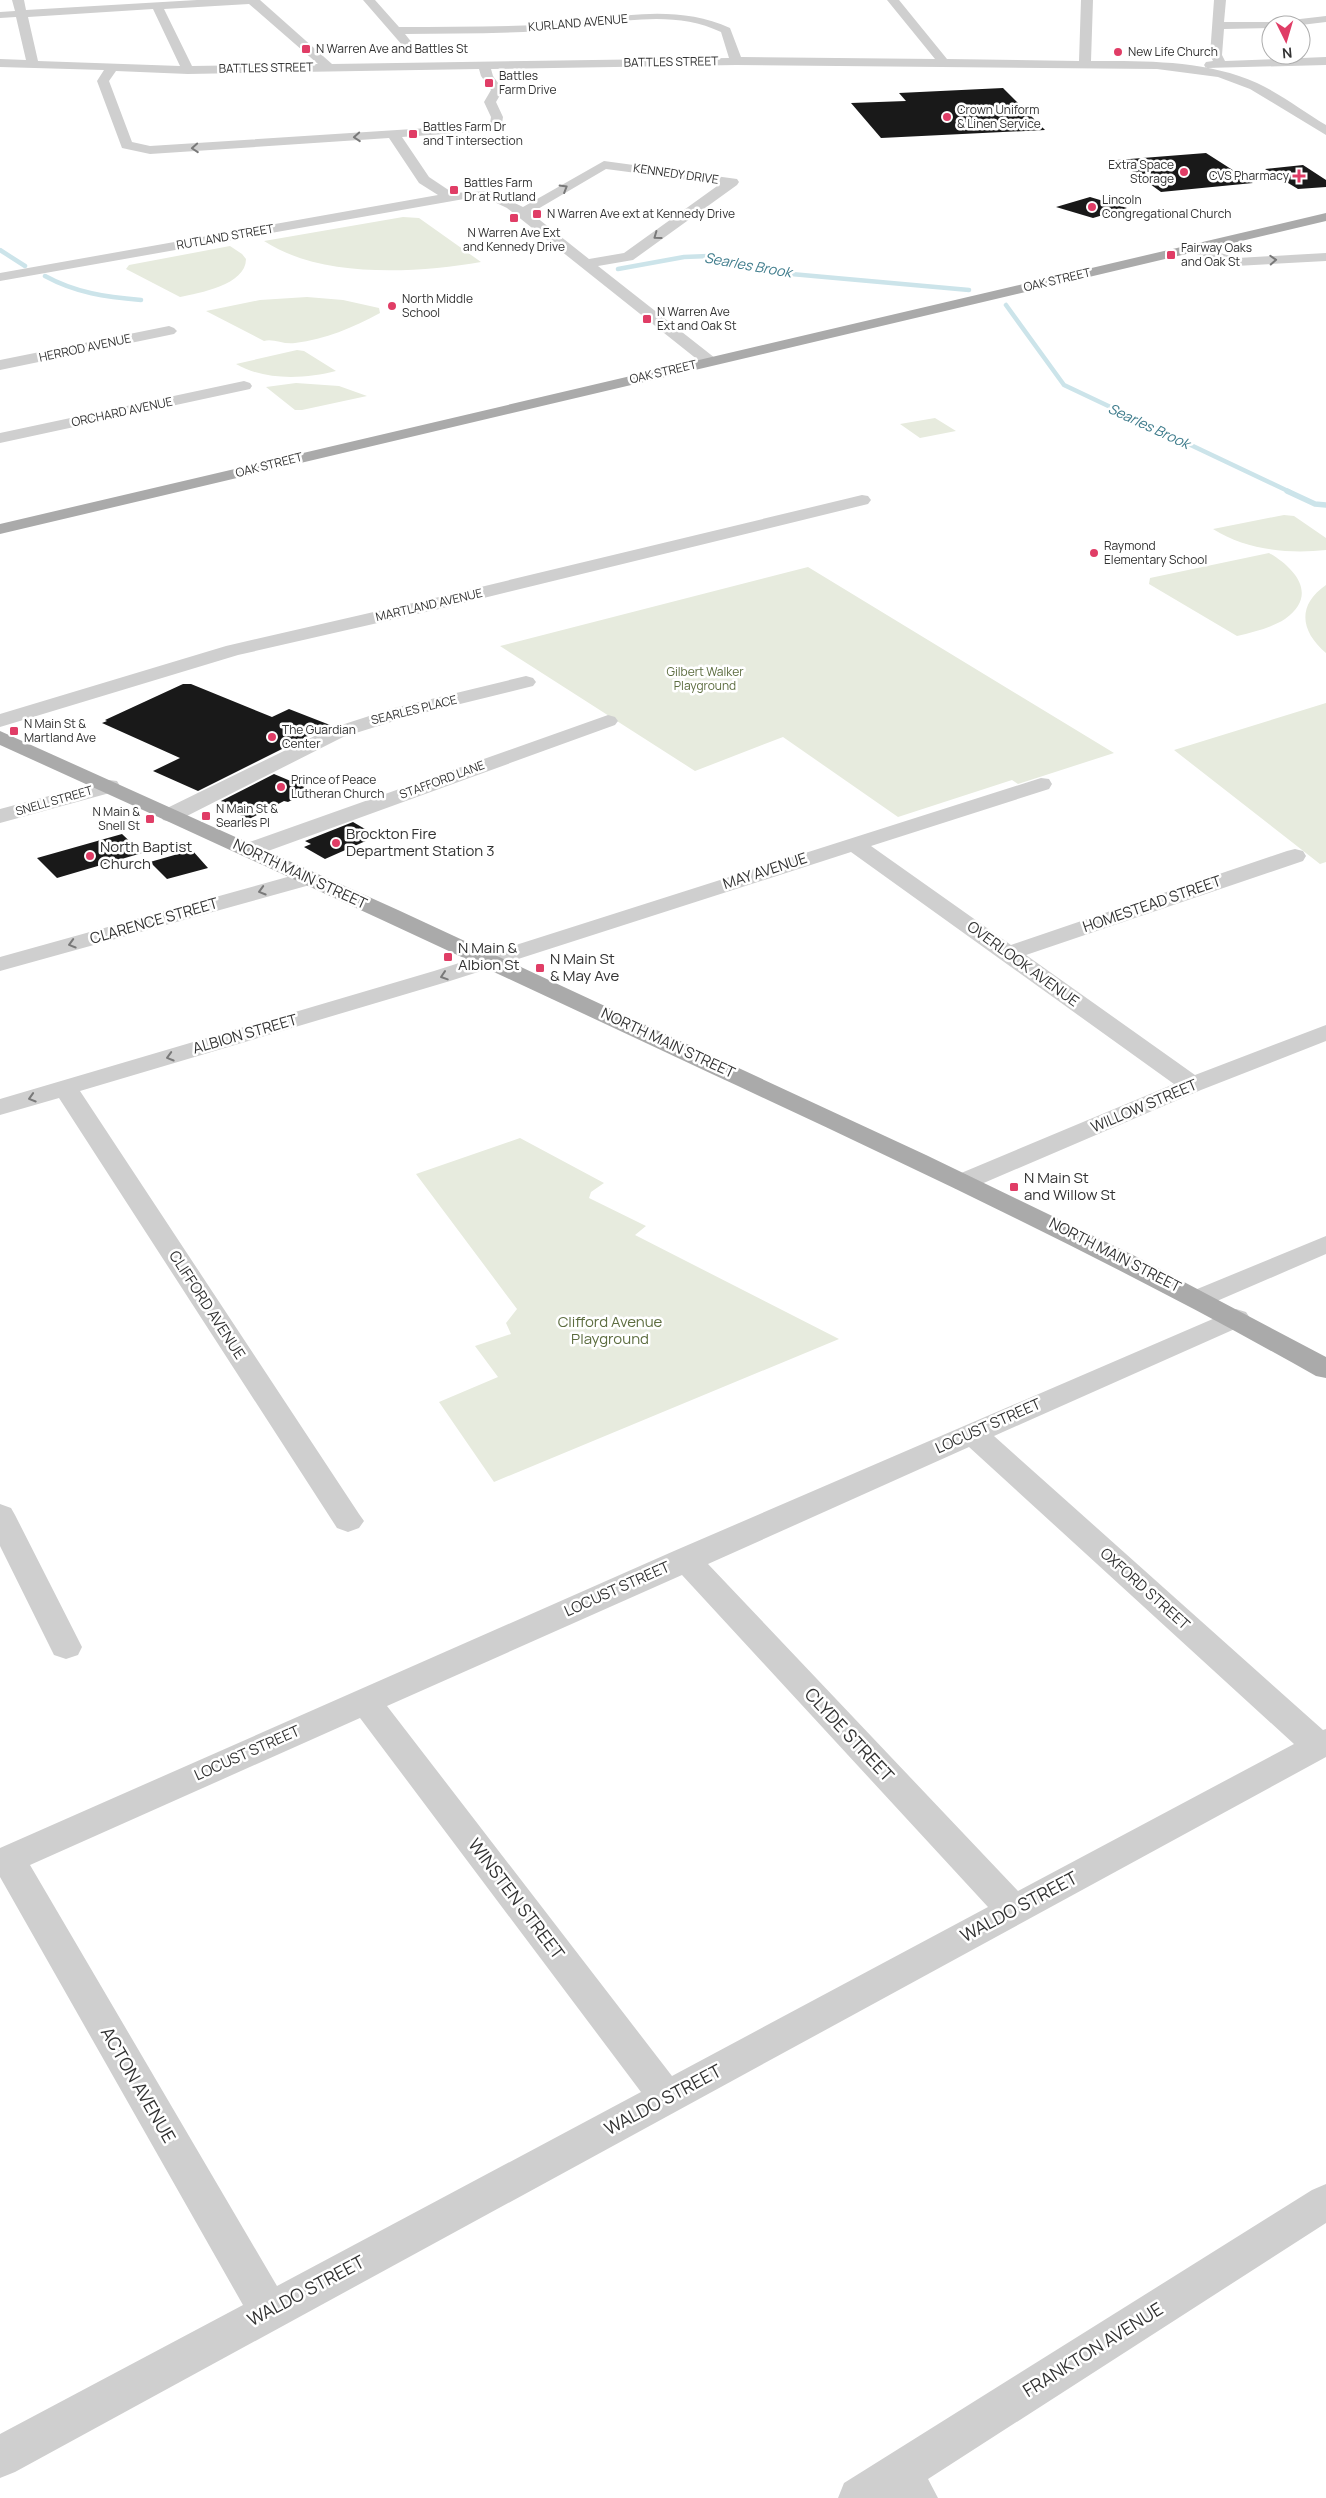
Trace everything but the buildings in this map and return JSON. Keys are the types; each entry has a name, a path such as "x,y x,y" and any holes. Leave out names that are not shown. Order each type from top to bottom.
{"main road":[{"name":"OAK STREET","path":"0,529 1326,217"},
{"name":"NORTH MAIN STREET","path":"0,737 490,960 1040,1217 1200,1298 1326,1369"}],"street":[{"path":"18,0 33,65"},
{"path":"0,15 253,0 327,66"},
{"path":"368,0 424,65"},
{"path":"894,0 943,62"},
{"path":"1085,63 1087,0"},
{"path":"1220,0 1216,55 1220,64"},
{"path":"157,6 188,70"},
{"name":"KURLAND AVENUE","path":"395,30 541,28 604,19 681,18 709,22 726,30 736,61"},
{"path":"1311,21 1326,19"},
{"path":"1218,26 1261,25"},
{"name":"BATTLES STREET","path":"0,63 188,70 327,66 736,61 1157,65 1220,74 1254,86 1326,131"},
{"path":"1195,69 1220,64 1326,61"},
{"path":"113,67 103,82 127,145 137,149 171,150 496,126 497,117 490,102 497,90 487,76 484,64"},
{"path":"393,134 424,180 450,197"},
{"name":"KENNEDY DRIVE","path":"522,213 604,165 732,182 628,257 585,264"},
{"name":"RUTLAND STREET","path":"0,278 450,197 478,194 490,195 512,205 709,361"},
{"path":"1191,248 1236,262 1326,257"},
{"name":"HERROD AVENUE","path":"0,365 169,331"},
{"name":"ORCHARD AVENUE","path":"0,438 244,386"},
{"name":"MARTLAND AVENUE","path":"0,721 233,650 440,603 862,500"},
{"name":"SEARLES PLACE","path":"171,815 336,733 364,722 526,682"},
{"name":"STAFFORD LANE","path":"249,850 608,721"},
{"name":"MAY AVENUE","path":"490,960 1041,784"},
{"name":"SNELL STREET","path":"0,816 109,786"},
{"name":"OVERLOOK AVENUE","path":"853,843 1192,1085"},
{"name":"HOMESTEAD STREET","path":"1009,953 1295,856"},
{"name":"CLARENCE STREET","path":"0,964 309,878"},
{"name":"ALBION STREET","path":"0,1107 442,976 490,960"},
{"name":"WILLOW STREET","path":"963,1182 1192,1085 1326,1032"},
{"name":"CLIFFORD AVENUE","path":"65,1088 348,1521"},
{"path":"1200,1298 1326,1244"},
{"name":"LOCUST STREET","path":"4,1861 365,1700 1236,1318"},
{"name":"OXFORD STREET","path":"972,1433 1322,1744"},
{"path":"0,1514 10,1559 66,1646"},
{"name":"CLYDE STREET","path":"686,1559 1013,1910"},
{"name":"WINSTEN STREET","path":"365,1700 666,2098"},
{"name":"WALDO STREET","path":"0,2457 1322,1744"},
{"name":"ACTON AVENUE","path":"4,1861 269,2311"},
{"name":"FRANKTON AVENUE","path":"860,2498 907,2486 1326,2202"}],"green space":[{"path":"403,217 419,218 481,262 428,269 370,270 313,262 287,253 264,241"},
{"path":"230,246 246,259 244,268 238,275 220,286 180,297 126,269 129,265"},
{"path":"307,297 343,300 379,308 380,313 328,336 291,343 271,340 264,341 206,311 260,300"},
{"path":"297,350 304,351 336,371 311,376 285,377 247,370 236,364"},
{"path":"296,383 339,386 367,396 295,410 266,387"},
{"path":"935,418 956,431 920,438 900,424"},
{"path":"1284,515 1294,516 1326,538 1326,550 1282,551 1268,549 1239,542 1213,529"},
{"path":"1269,553 1287,566 1300,583 1302,592 1300,601 1295,610 1285,619 1249,633 1237,636 1149,584 1150,578"},
{"name":"Gilbert Walker Playground","path":"808,567 1114,753 1018,784 1012,780 898,817 783,737 695,771 500,646"},
{"path":"1326,585 1326,653 1311,636 1305,618 1310,601"},
{"path":"1326,703 1326,862 1320,864 1174,750"},
{"name":"Clifford Avenue Playground","path":"520,1138 604,1183 591,1192 589,1198 646,1226 635,1235 839,1339 494,1482 439,1402 498,1377 475,1346 511,1334 506,1323 517,1309 416,1174"}],"waterway":[{"name":"Searles Brook","path":"0,250 25,266"},
{"name":"Searles Brook","path":"618,269 684,257 709,256 769,272 969,290"},
{"name":"Searles Brook","path":"45,276 91,293 141,300"},
{"name":"Searles Brook","path":"1006,305 1064,385 1290,492"},
{"name":"Searles Brook","path":"1287,491 1315,504 1326,505"}],"place":[{"name":"N Warren Ave and Battles St","path":"306,49"},
{"name":"New Life Church","path":"1118,52"},
{"name":"Battles Farm Drive","path":"489,83"},
{"name":"Crown Uniform & Linen Service","path":"947,117"},
{"name":"Battles Farm Dr and T intersection","path":"413,134"},
{"name":"Extra Space Storage","path":"1184,172"},
{"name":"CVS Pharmacy","path":"1299,176"},
{"name":"Battles Farm Dr at Rutland","path":"454,190"},
{"name":"Lincoln Congregational Church","path":"1092,207"},
{"name":"N Warren Ave ext at Kennedy Drive","path":"537,214"},
{"name":"N Warren Ave Ext and Kennedy Drive","path":"514,218"},
{"name":"Fairway Oaks and Oak St","path":"1171,255"},
{"name":"North Middle School","path":"392,306"},
{"name":"N Warren Ave Ext and Oak St","path":"647,319"},
{"name":"Raymond Elementary School","path":"1094,553"},
{"name":"N Main St & Martland Ave","path":"14,731"},
{"name":"The Guardian Center","path":"272,737"},
{"name":"Prince of Peace Lutheran Church","path":"281,787"},
{"name":"N Main St & Searles Pl","path":"206,816"},
{"name":"N Main & Snell St","path":"150,819"},
{"name":"Brockton Fire Department Station 3","path":"336,843"},
{"name":"North Baptist Church","path":"90,856"},
{"name":"N Main & Albion St","path":"448,957"},
{"name":"N Main St & May Ave","path":"540,968"},
{"name":"N Main St and Willow St","path":"1014,1187"}]}
